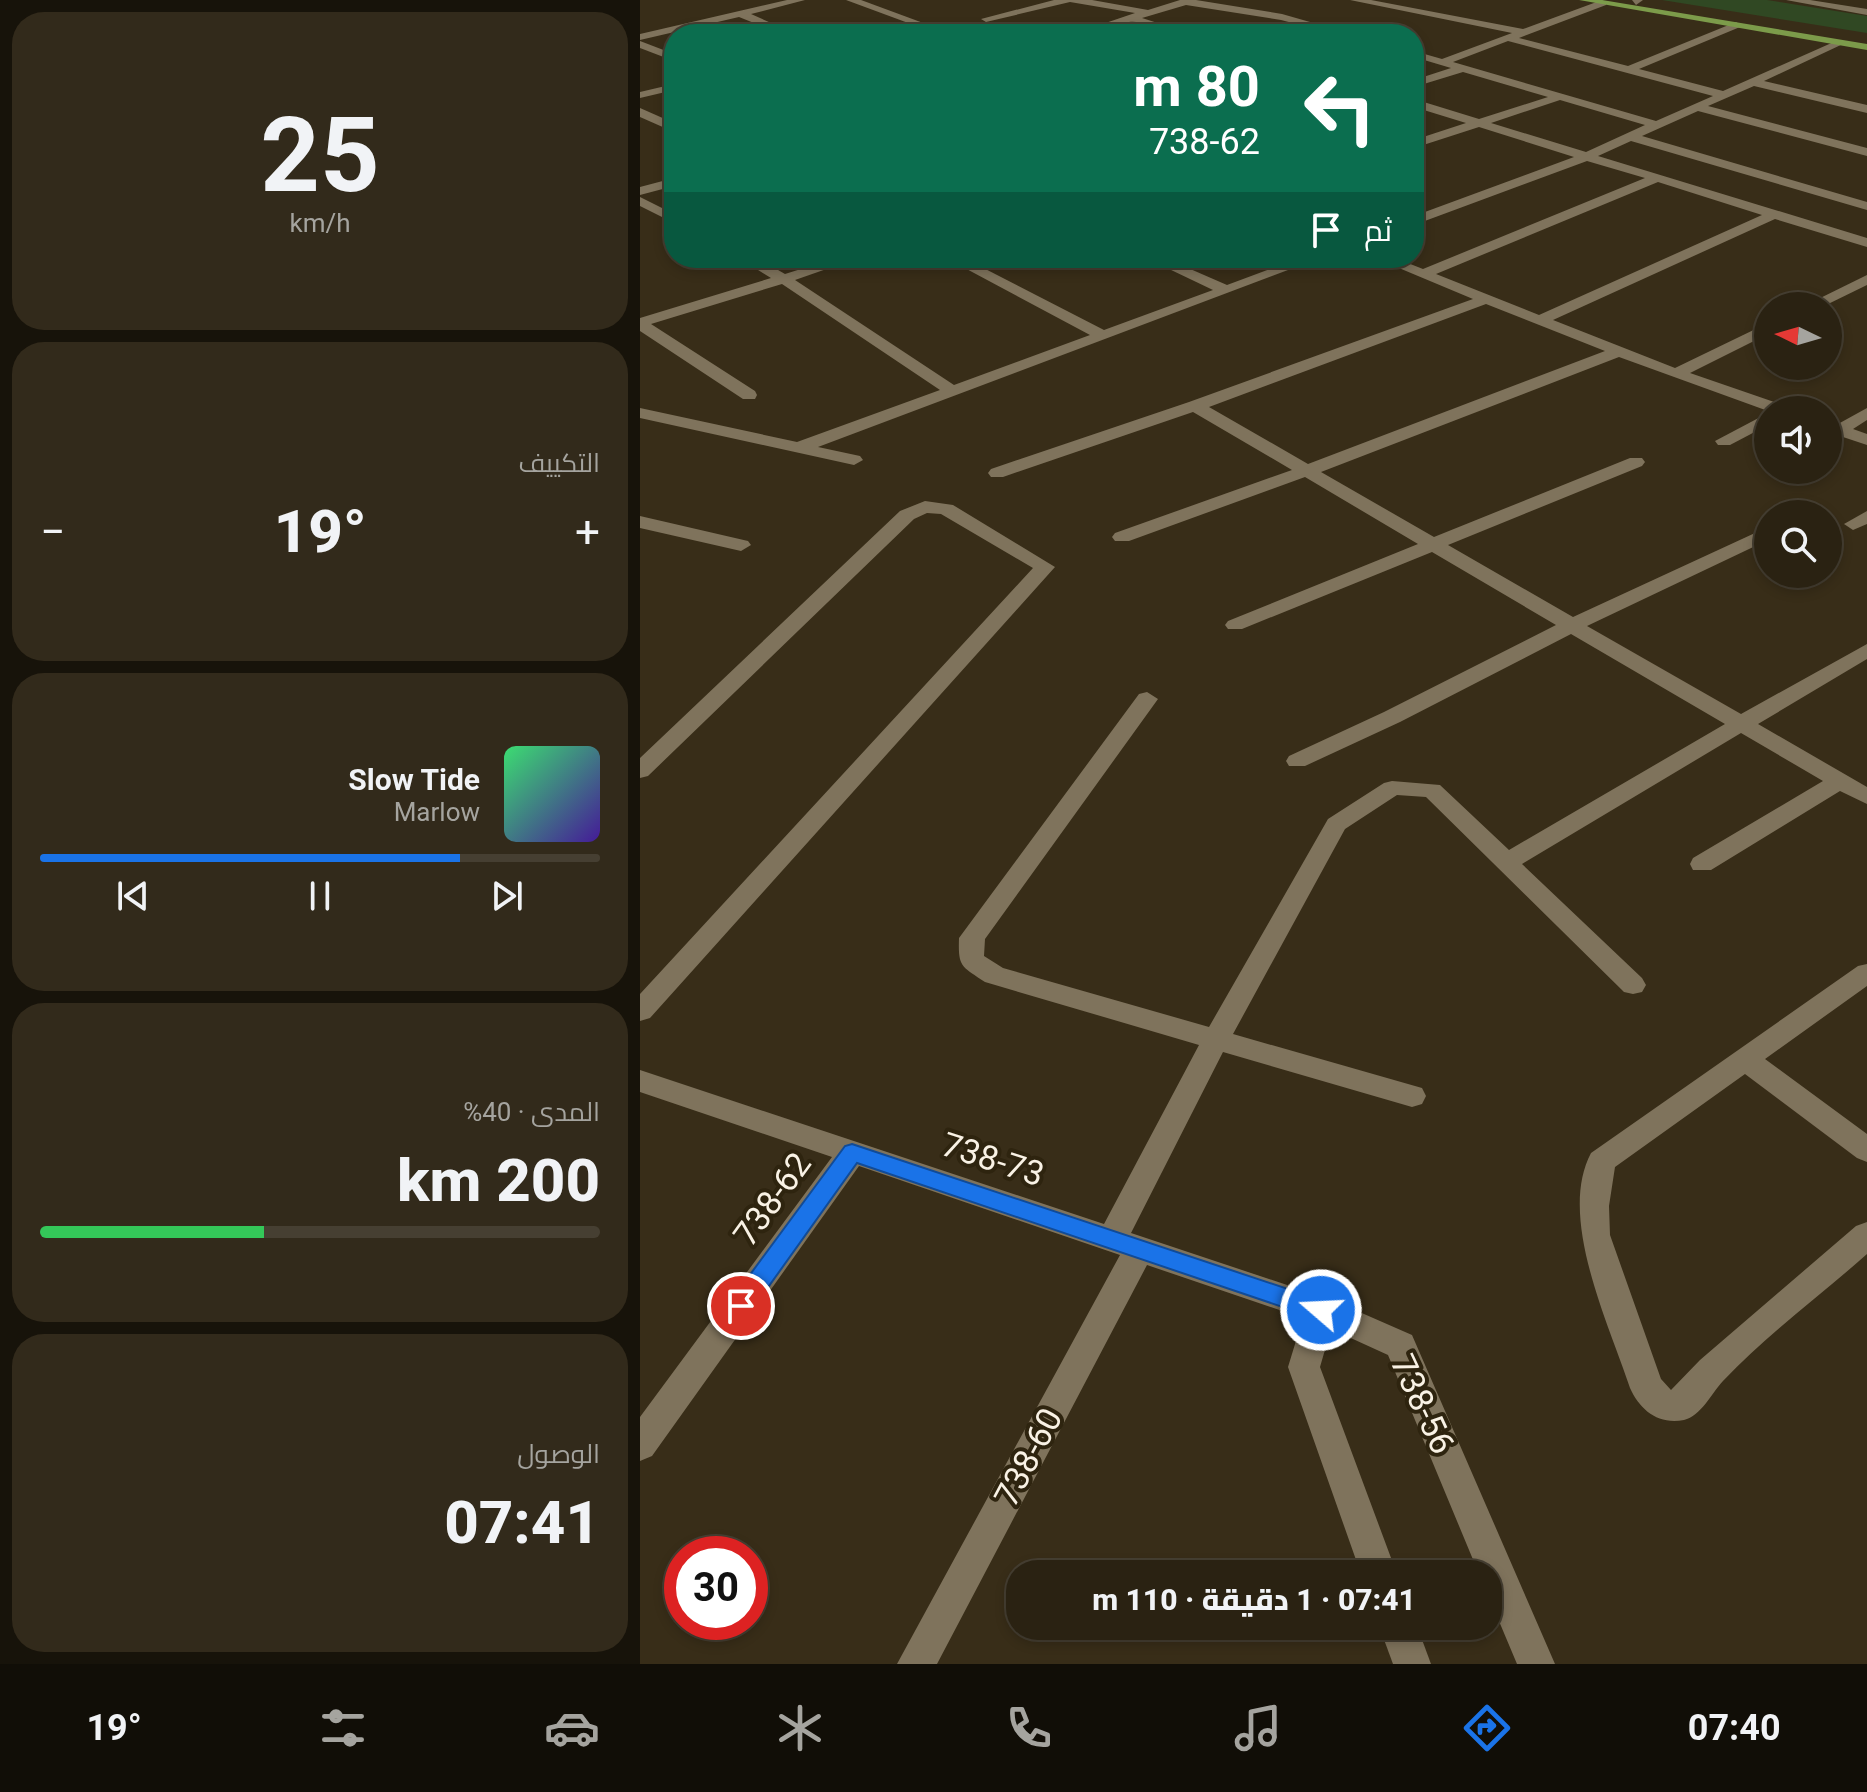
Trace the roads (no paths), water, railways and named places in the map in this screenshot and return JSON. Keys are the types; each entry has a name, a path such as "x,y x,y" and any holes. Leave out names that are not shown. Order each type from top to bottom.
{"main road":[{"path":"1584,0 1867,47"},
{"path":"1622,0 1867,38"}],"street":[{"path":"693,24 800,0"},
{"path":"851,0 919,24"},
{"path":"986,19 1067,0"},
{"path":"1074,0 1152,13"},
{"path":"1355,0 1525,32"},
{"path":"1791,0 1867,12"},
{"path":"1116,24 1189,1 1309,24"},
{"path":"1443,62 1604,1"},
{"path":"738,13 766,24"},
{"path":"1135,19 1152,24"},
{"path":"1628,70 1736,25"},
{"path":"640,37 664,31"},
{"path":"1508,38 1724,95"},
{"path":"1424,217 1585,157 1840,43"},
{"path":"640,44 664,54"},
{"path":"1424,57 1657,125"},
{"path":"1424,81 1463,68"},
{"path":"1753,82 1867,109"},
{"path":"640,95 664,89"},
{"path":"1424,141 1559,97"},
{"path":"1424,106 1867,243"},
{"path":"1696,107 1863,148"},
{"path":"640,112 664,123"},
{"path":"1631,137 1867,206"},
{"path":"1423,274 1657,178"},
{"path":"640,191 664,185"},
{"path":"640,201 664,214"},
{"path":"1542,319 1775,214"},
{"path":"764,268 952,391"},
{"path":"640,324 819,268"},
{"path":"972,268 1102,335"},
{"path":"1176,268 1226,290"},
{"path":"798,448 1286,268"},
{"path":"1408,268 1676,374 1754,401"},
{"path":"1841,292 1867,279"},
{"path":"997,473 1195,406 1487,299"},
{"path":"640,324 749,395"},
{"path":"1676,374 1754,335"},
{"path":"1122,537 1306,471 1620,351"},
{"path":"1195,406 1741,724 1857,787"},
{"path":"640,413 854,460"},
{"path":"1842,424 1867,413"},
{"path":"1724,441 1754,425"},
{"path":"1842,431 1867,440"},
{"path":"1235,625 1636,462"},
{"path":"640,771 907,515 925,507 946,509 1045,567 640,1011"},
{"path":"640,522 741,545"},
{"path":"1297,761 1392,717 1572,625 1754,540"},
{"path":"1505,863 1867,650"},
{"path":"1147,699 972,938 971,960 994,975 1412,1096"},
{"path":"1702,864 1857,787"},
{"name":"738-60","path":"916,1664 1126,1244 1215,1041 1336,824 1392,788 1432,790 1633,985"},
{"path":"1867,973 1601,1161 1594,1206 1595,1235 1647,1388 1663,1405 1682,1405 1712,1370 1867,1235"},
{"path":"1745,1059 1867,1150"},
{"name":"738-73","path":"640,1081 1321,1310"},
{"name":"738-62","path":"642,1437 852,1153"},
{"path":"1321,1310 1304,1367 1374,1560"},
{"name":"738-56","path":"1321,1310 1400,1345 1536,1664"},
{"path":"1403,1640 1412,1664"}]}
